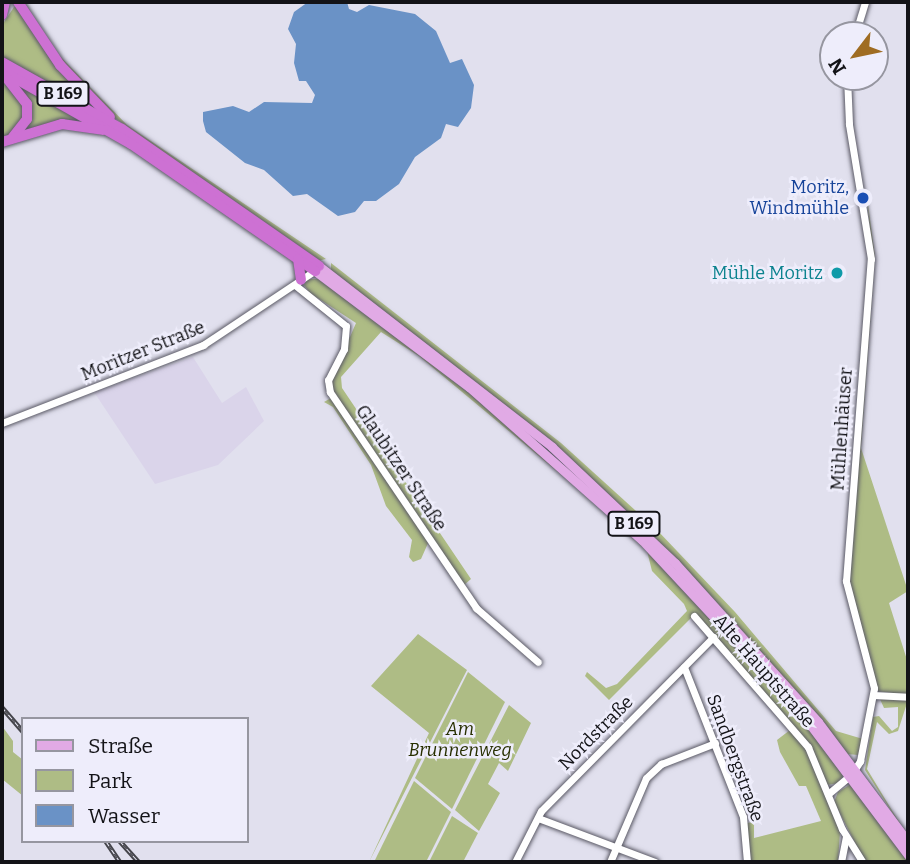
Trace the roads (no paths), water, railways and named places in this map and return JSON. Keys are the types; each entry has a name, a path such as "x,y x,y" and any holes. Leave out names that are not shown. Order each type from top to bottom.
{"highway":[{"path":"2,15 5,2"},
{"name":"B 169","path":"18,2 60,65 118,131"},
{"name":"B 169","path":"2,62 118,131 317,269"},
{"name":"B 169","path":"2,72 118,131 298,259 317,269"},
{"name":"B 169","path":"2,72 22,92 28,114 21,132 4,142"},
{"name":"B 169","path":"4,142 62,124 118,131"},
{"path":"298,259 298,282"}],"main road":[{"name":"B 169","path":"317,269 468,387 593,493 729,630 853,772 908,842"},
{"name":"B 169","path":"853,772 908,855"}],"street":[{"path":"860,21 866,2"},
{"name":"Mühlenhäuser","path":"848,91 870,258 846,581 873,695 853,772"},
{"name":"Moritzer Straße","path":"2,423 203,345 317,269"},
{"name":"Glaubitzer Straße","path":"298,282 346,326 344,349 328,380 330,393 476,608 538,663"},
{"name":"Alte Hauptstraße","path":"694,616 808,747 846,836 863,862"},
{"name":"Nordstraße","path":"515,862 538,818 713,637"},
{"name":"Sandbergstraße","path":"684,667 744,822 747,862"},
{"path":"873,695 908,697"},
{"path":"610,862 646,778 661,764 715,743"},
{"path":"828,794 853,772"},
{"path":"538,818 655,862"},
{"path":"841,862 846,836"}],"water":[{"path":"308,2 347,2 349,9 357,12 369,5 415,14 436,31 450,63 462,59 474,85 471,108 458,127 446,124 441,138 415,157 399,184 376,201 364,201 355,212 338,216 307,194 293,196 264,170 245,163 206,132 203,121 203,112 233,106 249,112 264,102 312,103 315,95 306,81 299,81 294,63 296,44 288,29 294,12"}],"railway":[{"path":"2,707 21,729"},
{"path":"107,843 120,862"},
{"path":"122,843 139,862"}],"place":[{"name":"Moritz, Windmühle","path":"863,198"},
{"name":"Mühle Moritz","path":"837,273"}],"park label":[{"name":"Am Brunnenweg","path":"460,740"}]}
